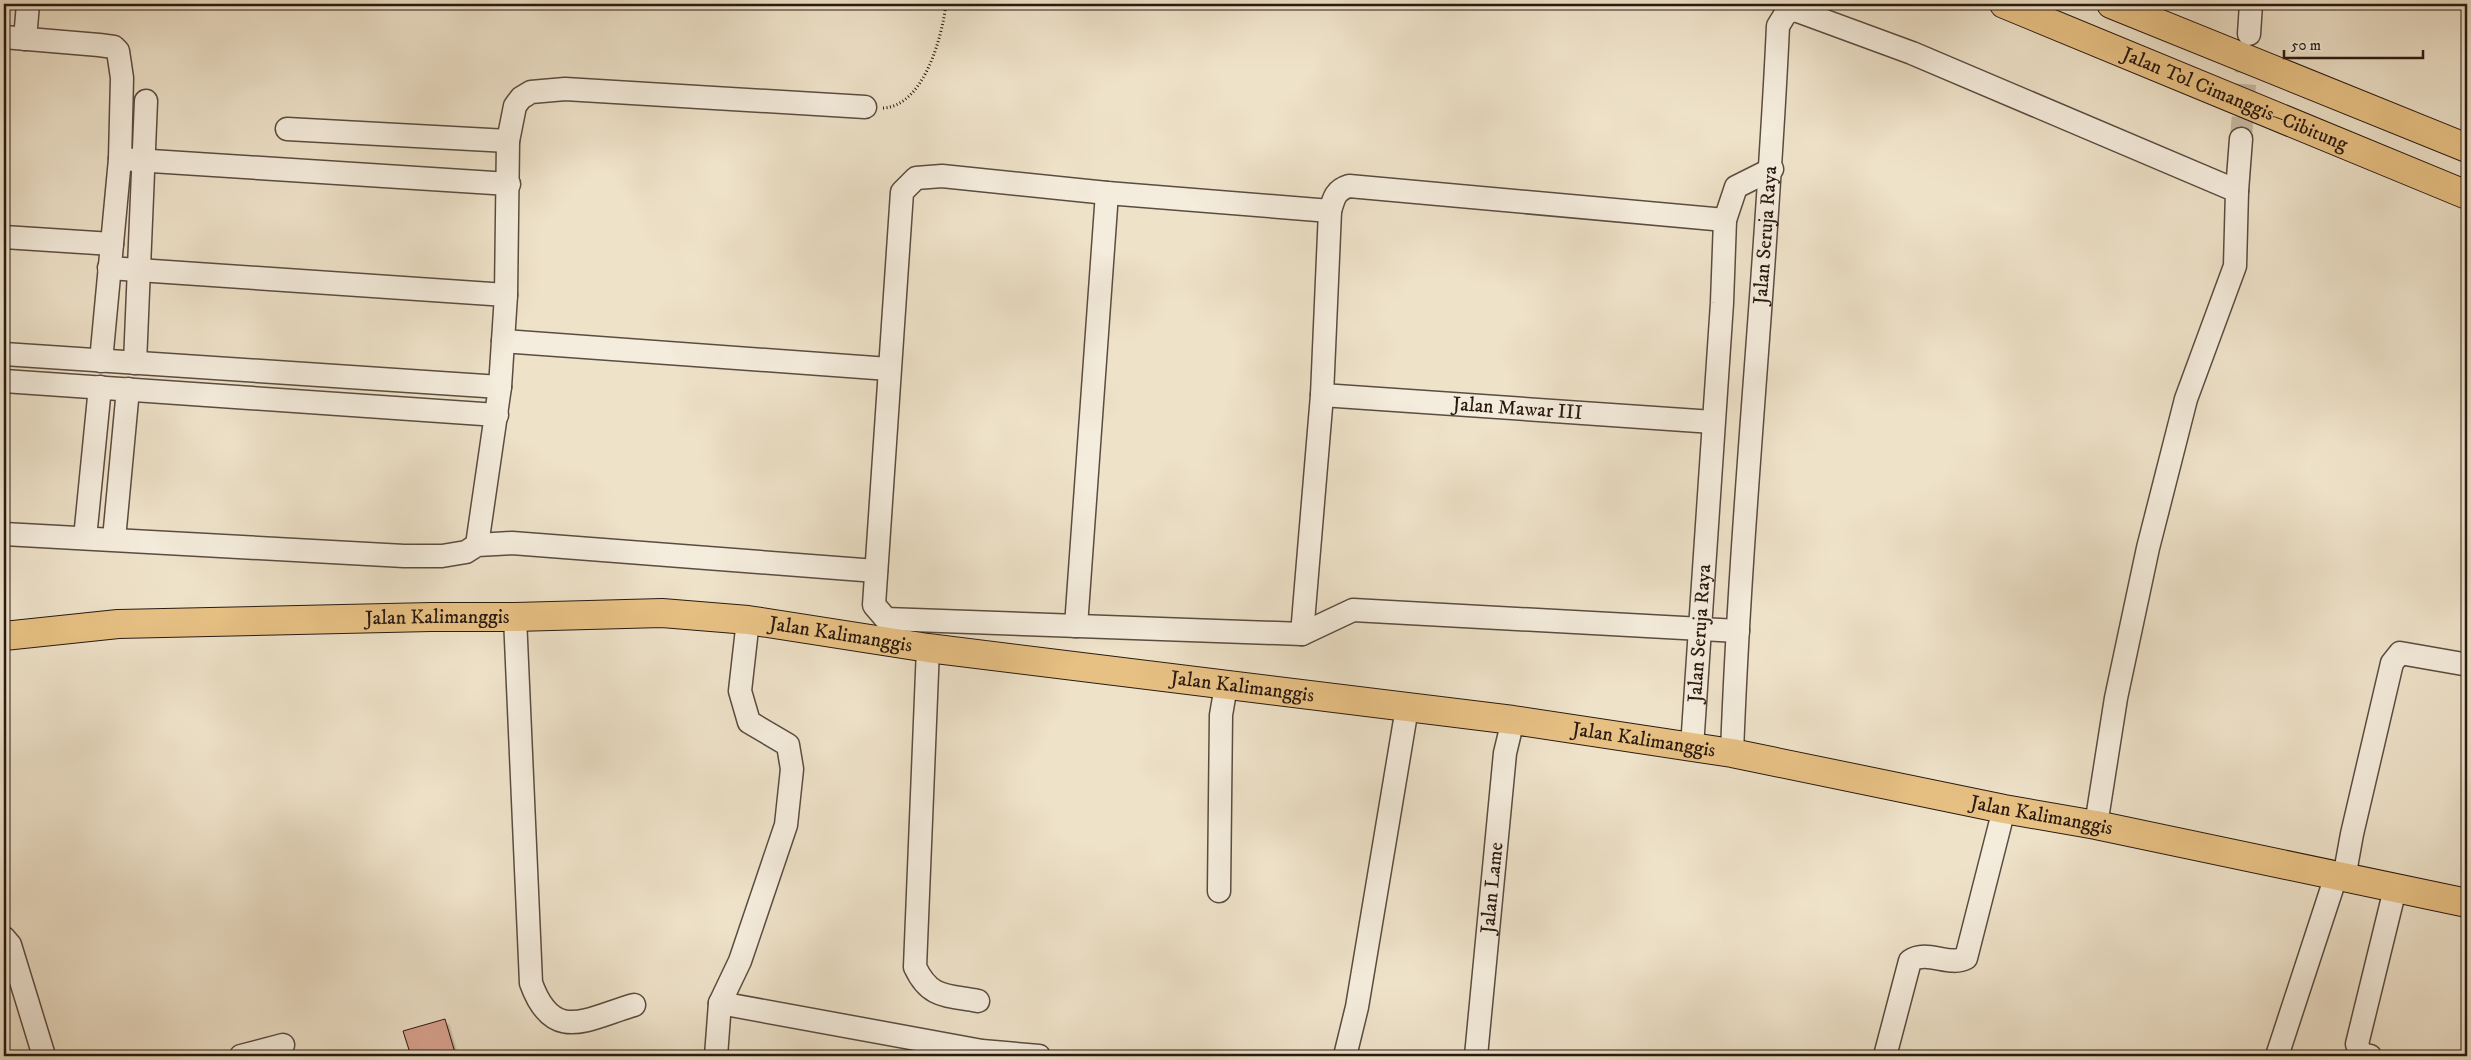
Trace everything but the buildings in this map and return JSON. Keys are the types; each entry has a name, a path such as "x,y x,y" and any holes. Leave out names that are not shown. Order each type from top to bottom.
{"main road":[{"name":"Jalan Tol Cimanggis–Cibitung","path":"2004,4 2467,195"},
{"name":"Jalan Tol Cimanggis–Cibitung","path":"2111,4 2467,148"},
{"name":"Jalan Kalimanggis","path":"4,636 118,624 431,617 662,613 748,620 928,648 1513,720 1732,753 2467,903"}],"street":[{"path":"28,4 14,38 99,44 114,47 118,50 122,78 120,159 101,361"},
{"path":"2249,34 2251,4"},
{"path":"1772,169 1778,26 1786,13 1795,10 1912,53 2237,191"},
{"path":"477,545 500,387 506,295 509,184 508,141 515,106 521,98 531,92 565,89 865,107"},
{"path":"135,363 146,101"},
{"path":"287,129 508,141"},
{"path":"2096,826 2116,698 2148,548 2186,399 2236,266 2237,191 2241,139"},
{"path":"120,159 509,184"},
{"name":"Jalan Seruja Raya","path":"1692,747 1722,303 1725,220 1736,187 1772,169"},
{"name":"Jalan Seruja Raya","path":"1732,753 1738,631 1760,302 1772,169"},
{"path":"1330,211 1106,193 942,176 916,178 902,192 889,369 874,605 886,619 1302,634 1353,610 1738,631"},
{"path":"1302,634 1322,395 1330,211 1334,196 1340,189 1349,186 1725,220"},
{"path":"1076,626 1106,193"},
{"path":"4,237 112,244"},
{"path":"109,268 506,295"},
{"path":"1722,303 1760,302"},
{"path":"503,341 889,369"},
{"path":"4,354 500,387"},
{"path":"205,394 207,368"},
{"path":"4,381 497,414"},
{"path":"85,538 100,387"},
{"path":"114,538 128,389"},
{"name":"Jalan Mawar III","path":"1322,395 1713,422"},
{"path":"4,534 114,538 404,556 442,556 466,552 477,545 512,543 876,570"},
{"path":"515,617 530,983 537,1000 547,1013 554,1020 567,1023 634,1004"},
{"path":"716,1056 720,1002 740,961 786,825 792,769 788,745 749,722 740,691 748,620"},
{"path":"928,648 915,967 921,981 932,992 978,1001"},
{"path":"2277,1056 2340,877 2352,834 2392,662 2400,653 2463,664"},
{"path":"1219,891 1221,715 1226,686"},
{"path":"1345,1056 1357,1007 1407,708"},
{"name":"Jalan Lame","path":"1476,1056 1505,753 1513,720"},
{"path":"1885,1056 1910,961 1920,956 1958,960 1966,958 2004,809"},
{"path":"2370,1056 2361,1054 2357,1044 2395,889"},
{"path":"4,938 10,945 44,1056"},
{"path":"720,1002 982,1051 1039,1056"},
{"path":"241,1056 283,1045"}],"path":[{"path":"865,107 891,107 912,94 930,61 946,4"}],"tunnel":[{"path":"2241,139 2248,43"}]}
